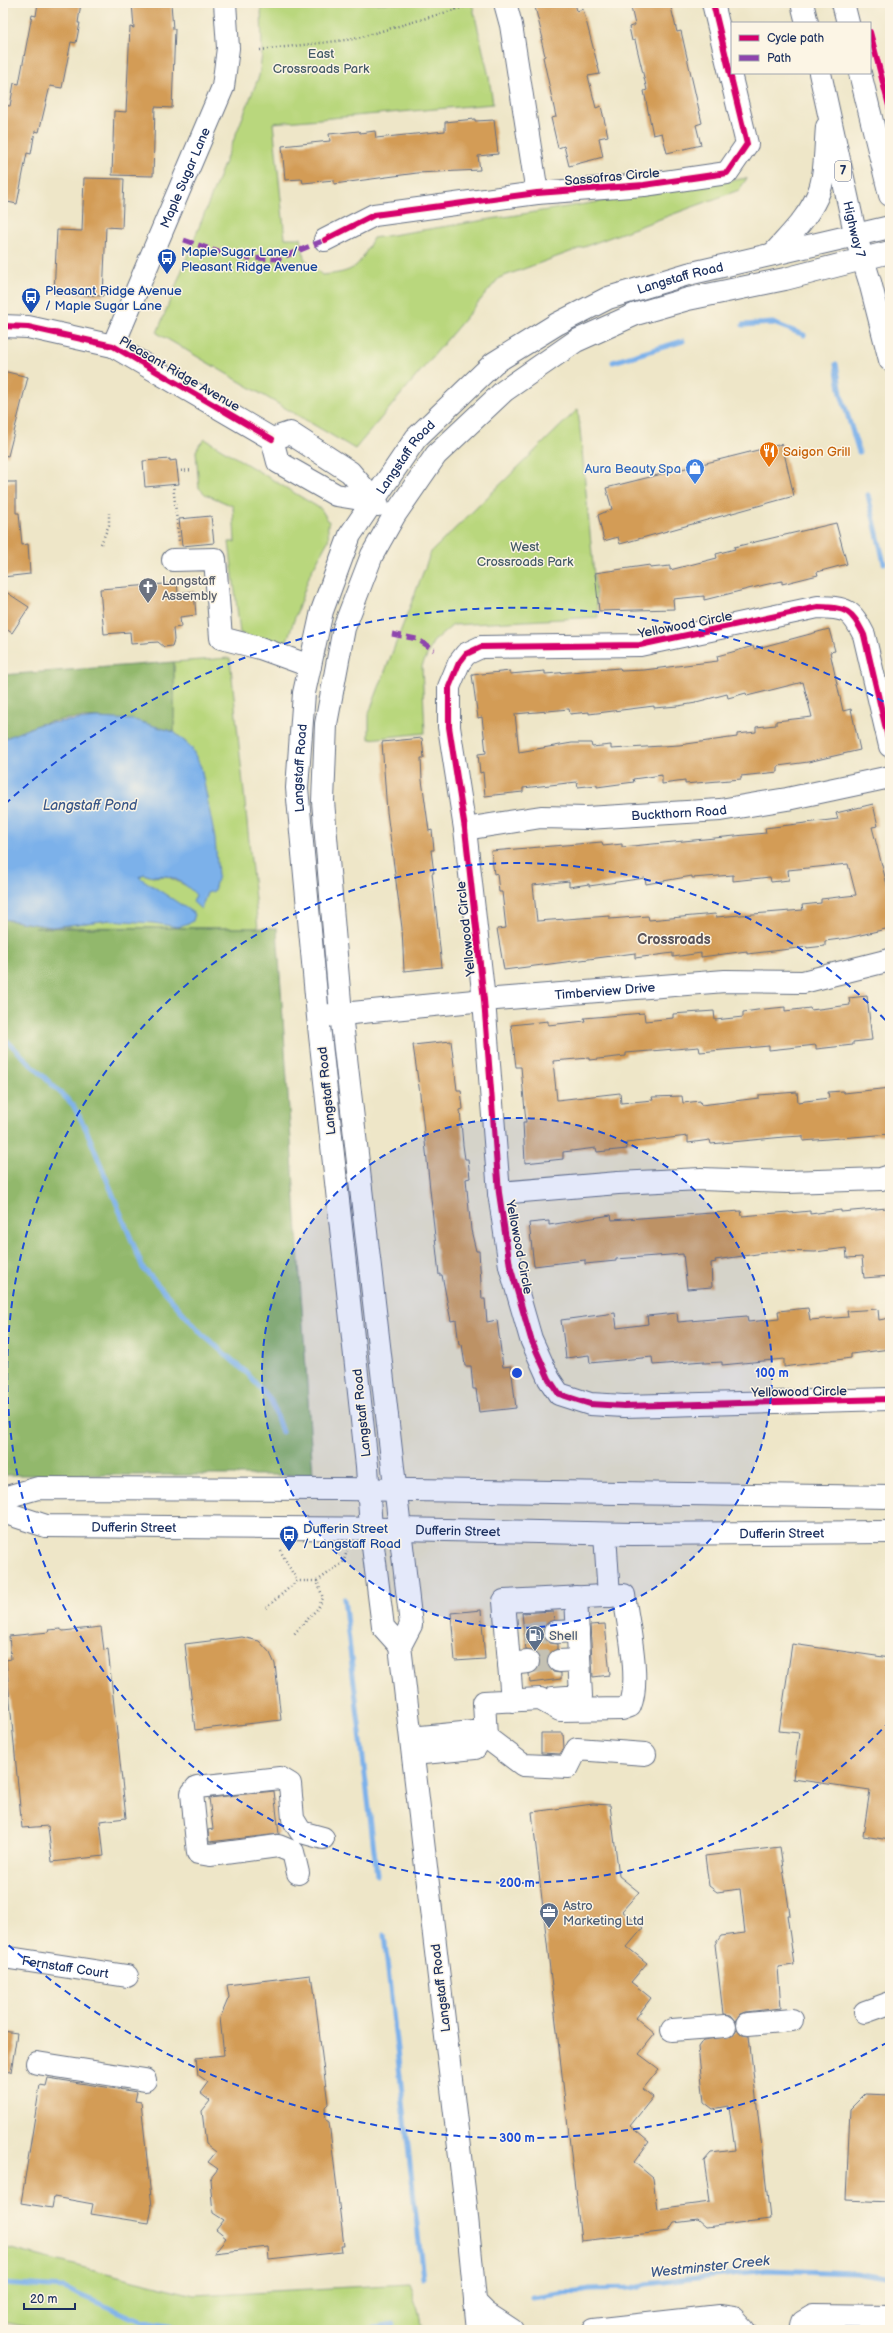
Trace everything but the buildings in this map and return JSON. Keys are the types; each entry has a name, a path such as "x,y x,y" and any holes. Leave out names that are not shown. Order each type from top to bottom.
{"main road":[{"name":"Maple Sugar Lane","path":"114,346 222,87 228,48 225,3"},
{"path":"505,3 511,25 537,193"},
{"name":"Sassafras Circle","path":"325,240 374,216 537,193 644,186 727,173 747,144 713,3"},
{"path":"802,3 807,22"},
{"path":"843,3 848,22"},
{"name":"Highway 7","path":"820,74 829,106 856,237 890,360"},
{"path":"860,74 890,195"},
{"path":"773,254 805,219 820,188 829,106"},
{"name":"Langstaff Road","path":"478,2330 400,1646 383,1627 371,1530 369,1490 318,1017 297,788 304,693 322,611 350,535 416,438 494,363 557,324 608,298 688,274 773,254 856,237 890,228"},
{"name":"Langstaff Road","path":"400,1646 412,1625 399,1529 341,1014 323,801 326,724 344,628 372,555 394,516 436,455 504,391 576,341 636,314 688,299 785,279 890,252"},
{"name":"Pleasant Ridge Avenue","path":"3,326 28,327 114,346 272,439"},
{"path":"373,501 336,495 278,462 272,439 290,433 350,472 373,501 394,516"},
{"path":"173,560 215,559 221,638 260,648 310,666"},
{"name":"Yellowood Circle","path":"890,746 864,635 857,621 848,611 818,607 640,645 481,647 466,654 459,663 449,687 449,727 465,829 484,1000 498,1193 509,1248 510,1266 519,1300 531,1339 549,1379 558,1394 590,1404 624,1406 890,1399"},
{"name":"Buckthorn Road","path":"465,829 541,816 586,818 720,810 787,799 890,777"},
{"name":"Timberview Drive","path":"318,1017 484,1000 725,981 803,982 890,960"},
{"name":"Yellowood Circle","path":"498,1193 618,1183 694,1180 786,1182 881,1179 890,1176"},
{"path":"3,1498 38,1488 395,1490 890,1497"},
{"name":"Dufferin Street","path":"3,1512 46,1526 371,1530 399,1529 605,1534 890,1532"},
{"path":"605,1534 609,1596"},
{"path":"512,1701 519,1663 516,1634 504,1601 624,1596 635,1680 634,1697 630,1706 622,1710 560,1710 540,1699"},
{"path":"412,1746 475,1748 484,1737 484,1702 582,1696 569,1660 578,1631 576,1597"},
{"path":"555,1632 578,1631"},
{"path":"484,1737 523,1765 568,1767 577,1749 645,1754"},
{"path":"298,1873 293,1852 278,1846 210,1855 198,1853 192,1793 197,1786 280,1778 290,1784 293,1820 301,1832 323,1838"},
{"name":"Fernstaff Court","path":"3,1957 127,1976"},
{"path":"865,2012 890,2003"},
{"path":"748,2024 792,2020"},
{"path":"672,2030 725,2026"},
{"path":"37,2063 145,2080"},
{"path":"475,2302 486,2313 512,2330"},
{"path":"801,2330 803,2321 814,2314 890,2316"},
{"path":"594,2330 719,2316 733,2318 744,2330"}],"path":[{"path":"260,50 354,39 478,3"},
{"path":"177,471 192,470"},
{"path":"173,484 178,535"},
{"path":"101,544 109,525 109,513"},
{"path":"280,1550 297,1581"},
{"path":"266,1608 297,1581 317,1581 343,1563 347,1551"},
{"path":"294,1634 318,1608 323,1598 317,1581"}],"green space":[{"name":"East Crossroads Park","path":"261,3 472,3 489,77 493,104 273,123 285,238 301,238 304,258 322,275 342,272 355,267 373,238 747,178 739,190 499,278 355,449 157,333 259,76 262,54"},
{"name":"West Crossroads Park","path":"578,409 598,617 453,625 433,642 422,666 425,733 369,739 369,713 431,552"},
{"path":"205,439 321,509 329,522 328,541 310,574 283,652 240,633 229,542 235,542 233,506 205,494 199,488 196,451"},
{"path":"230,658 258,928 52,927 110,920 151,886 139,877 144,874 152,877 166,876 189,887 196,895 201,908 207,893 191,747 174,732 174,662"},
{"path":"174,662 174,732 157,727 124,721 74,718 40,724 3,739 3,675"},
{"path":"3,919 52,927 35,928 277,928 313,1475 3,1475"},
{"path":"3,2247 194,2295 409,2284 418,2309 422,2330 47,2330 3,2321"}],"water":[{"name":"Langstaff Pond","path":"96,718 134,720 174,732 191,747 201,767 215,839 218,875 214,891 207,893 201,909 193,902 196,895 178,881 166,876 152,876 144,874 139,877 195,914 193,921 178,927 153,923 110,920 52,927 3,919 3,739 40,724"}],"waterway":[{"path":"743,325 773,323 804,335"},
{"path":"613,362 683,341"},
{"path":"836,364 841,394 859,452"},
{"path":"868,495 884,563"},
{"path":"3,1037 73,1105 86,1129 143,1268 202,1334 248,1374 271,1401 282,1432"},
{"path":"344,1599 377,1875"},
{"path":"384,1935 423,2278"},
{"name":"Westminster Creek","path":"533,2298 590,2289 632,2288 647,2284 766,2270 856,2273 890,2279"},
{"name":"Westminster Creek","path":"3,2284 63,2288 143,2322 193,2330"},
{"name":"Westminster Creek","path":"364,2330 393,2325"}],"tunnel":[{"path":"524,1634 555,1632"},
{"path":"528,1662 559,1661"}],"marked path":[{"path":"184,240 216,251 248,258 278,259 325,240"},
{"path":"392,634 417,639 434,650"}],"cycle path":[{"path":"325,240 374,215 537,193 644,185 727,173 747,144 713,3"},
{"path":"871,36 890,110"},
{"path":"3,326 28,327 113,346 272,439"},
{"path":"890,746 864,635 851,615 842,609 836,608 818,607 640,645 481,647 466,654 459,663 449,687 449,727 465,829 484,1000 499,1193 510,1266 531,1339 549,1379 559,1394 590,1404 624,1406 890,1399"}],"place":[{"name":"Maple Sugar Lane / Pleasant Ridge Avenue","path":"167,275"},
{"name":"Pleasant Ridge Avenue / Maple Sugar Lane","path":"31,314"},
{"name":"Saigon Grill","path":"769,468"},
{"name":"Aura Beauty Spa","path":"695,485"},
{"name":"Langstaff Assembly","path":"148,604"},
{"name":"Dufferin Street / Langstaff Road","path":"289,1552"},
{"name":"Shell","path":"535,1652"},
{"name":"Astro Marketing Ltd","path":"549,1929"}],"district":[{"name":"Crossroads","path":"674,939"}]}
